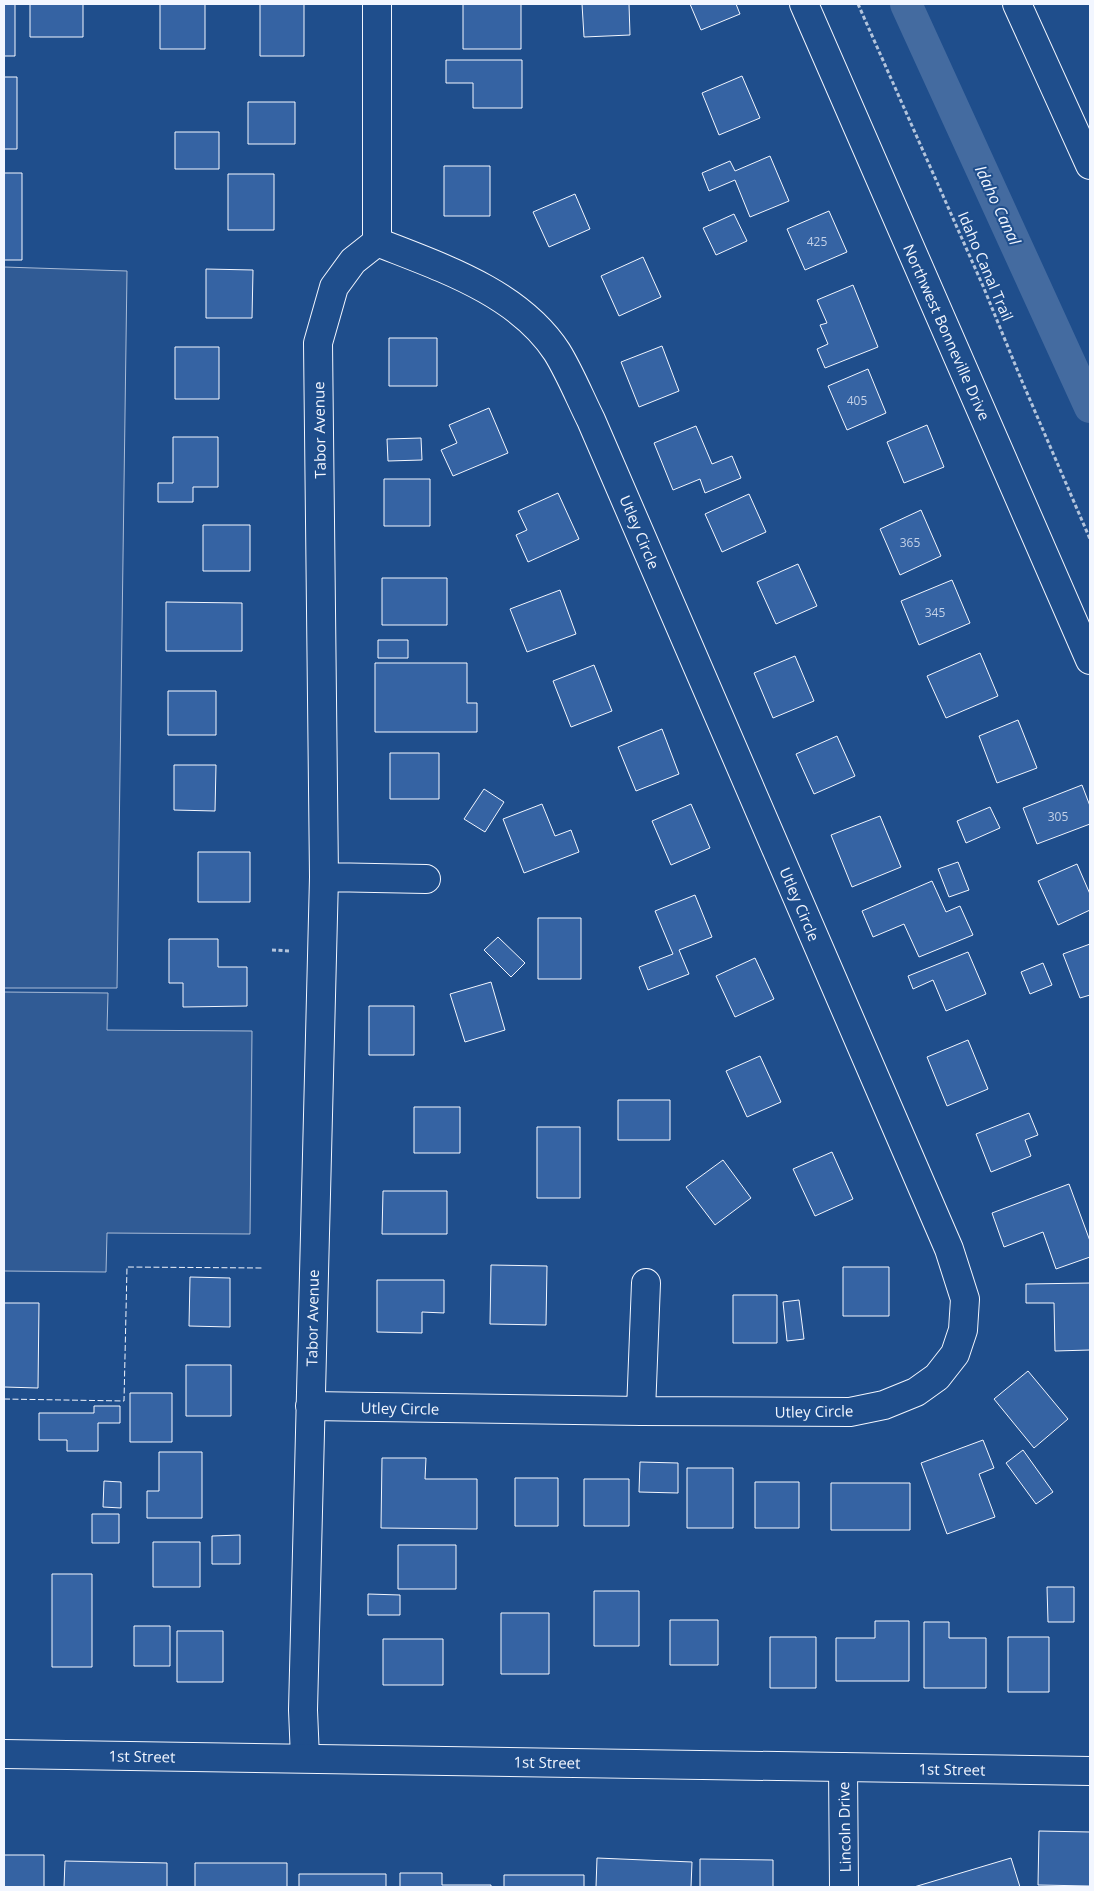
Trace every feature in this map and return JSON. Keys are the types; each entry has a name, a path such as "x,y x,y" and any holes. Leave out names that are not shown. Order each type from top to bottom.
{"street":[{"path":"377,4 377,242"},
{"name":"Northwest Bonneville Drive","path":"804,4 1090,660"},
{"path":"1017,4 1090,165"},
{"name":"Tabor Avenue","path":"305,1758 303,1710 324,877 318,343 334,287 353,261 377,242"},
{"name":"Utley Circle","path":"310,1406 850,1412 884,1405 916,1392 937,1377 955,1354 963,1330 965,1298 949,1249 595,429 556,352 527,317 468,279 377,242"},
{"path":"324,877 426,879"},
{"path":"641,1411 646,1282"},
{"name":"1st Street","path":"4,1754 1090,1771"},
{"name":"Lincoln Drive","path":"843,1767 844,1887"}],"path":[{"name":"Idaho Canal Trail","path":"858,4 983,286 1020,379 1090,539"},
{"path":"272,950 290,951"}],"shaded area":[{"path":"4,267 127,271 117,988 4,988"},
{"path":"4,992 108,993 107,1030 252,1031 250,1234 107,1233 106,1272 4,1271"}],"building":[{"path":"4,4 15,4 15,56 4,56"},
{"path":"30,4 83,4 83,37 30,37"},
{"path":"160,4 205,4 205,49 160,49"},
{"path":"260,4 304,4 304,56 260,56"},
{"path":"463,4 521,4 521,49 463,49"},
{"path":"582,4 629,4 630,35 584,37"},
{"path":"690,4 736,4 740,14 701,30"},
{"path":"446,60 522,60 522,108 473,108 473,83 446,83"},
{"path":"742,76 760,118 719,135 702,93"},
{"path":"4,77 17,77 17,149 4,149"},
{"path":"248,102 295,102 295,144 248,144"},
{"path":"175,132 219,132 219,169 175,169"},
{"path":"770,156 789,201 750,217 735,180 709,191 702,173 730,161 735,171"},
{"path":"444,166 490,166 490,216 444,216"},
{"path":"4,173 22,173 22,260 4,260"},
{"path":"228,174 274,174 274,230 228,230"},
{"path":"575,194 590,229 549,247 533,212"},
{"path":"829,211 847,252 805,270 787,229"},
{"path":"734,214 747,241 716,255 703,228"},
{"path":"643,257 661,297 619,316 601,276"},
{"path":"206,269 253,270 252,318 206,318"},
{"path":"853,285 878,347 825,368 817,349 828,344 820,325 827,323 817,300"},
{"path":"389,338 437,338 437,386 389,386"},
{"path":"662,346 679,391 639,407 621,362"},
{"path":"175,347 219,347 219,399 175,399"},
{"path":"868,369 886,413 847,430 828,386"},
{"path":"489,408 508,453 453,476 441,450 457,443 449,425"},
{"path":"927,425 944,467 904,483 887,442"},
{"path":"696,426 712,464 732,456 741,478 705,493 700,479 673,490 654,443"},
{"path":"173,437 218,437 218,487 193,487 193,502 158,502 158,483 173,483"},
{"path":"421,438 422,460 388,461 387,439"},
{"path":"384,479 430,479 430,526 384,526"},
{"path":"558,493 579,539 528,562 516,535 527,530 518,511"},
{"path":"749,494 766,532 722,552 705,514"},
{"path":"921,510 941,556 900,575 880,529"},
{"path":"203,525 250,525 250,571 203,571"},
{"path":"798,564 817,606 776,624 757,582"},
{"path":"382,578 447,578 447,625 382,625"},
{"path":"952,580 970,623 919,645 901,601"},
{"path":"560,590 576,634 527,652 510,609"},
{"path":"166,602 242,603 242,651 166,651"},
{"path":"378,640 408,640 408,658 378,658"},
{"path":"980,653 998,696 946,718 927,676"},
{"path":"795,656 814,701 773,718 754,673"},
{"path":"375,663 467,663 467,703 477,703 477,732 375,732"},
{"path":"594,665 612,711 571,727 553,681"},
{"path":"168,691 216,691 216,735 168,735"},
{"path":"1018,720 1037,768 997,783 979,736"},
{"path":"662,729 679,774 636,791 618,747"},
{"path":"837,736 855,776 814,794 796,754"},
{"path":"390,753 439,753 439,799 390,799"},
{"path":"174,765 216,765 215,811 174,810"},
{"path":"1082,785 1090,806 1090,824 1037,844 1023,808"},
{"path":"484,789 504,802 485,832 464,819"},
{"path":"542,804 555,836 571,830 579,852 524,873 503,819"},
{"path":"691,804 710,848 671,865 652,821"},
{"path":"990,807 1000,828 966,843 957,821"},
{"path":"880,816 901,867 852,887 831,835"},
{"path":"198,852 250,852 250,902 198,902"},
{"path":"958,862 969,890 949,897 938,869"},
{"path":"1077,864 1090,894 1090,910 1058,925 1038,881"},
{"path":"932,881 946,912 960,906 973,935 919,957 904,924 873,937 862,911"},
{"path":"695,895 712,937 679,950 689,974 648,990 639,967 673,954 655,911"},
{"path":"538,918 581,918 581,979 538,979"},
{"path":"498,937 525,963 511,977 484,950"},
{"path":"169,939 218,939 218,967 247,967 247,1006 183,1007 183,983 169,983"},
{"path":"1090,944 1090,995 1080,998 1063,954"},
{"path":"968,952 986,994 946,1011 933,980 913,989 908,976"},
{"path":"755,958 774,999 735,1017 716,976"},
{"path":"1043,963 1052,985 1030,994 1021,972"},
{"path":"491,982 505,1030 465,1042 450,994"},
{"path":"369,1006 414,1006 414,1055 369,1055"},
{"path":"968,1040 988,1089 947,1106 927,1057"},
{"path":"760,1056 781,1102 747,1117 726,1071"},
{"path":"618,1100 670,1100 670,1140 618,1140"},
{"path":"414,1107 460,1107 460,1153 414,1153"},
{"path":"1029,1113 1038,1135 1025,1140 1031,1156 991,1172 976,1134"},
{"path":"537,1127 580,1127 580,1198 537,1198"},
{"path":"832,1152 853,1199 815,1216 793,1169"},
{"path":"723,1160 751,1198 715,1225 686,1187"},
{"path":"1069,1184 1090,1241 1090,1257 1056,1269 1043,1232 1004,1247 992,1213"},
{"path":"383,1191 447,1191 447,1234 382,1234"},
{"path":"491,1265 547,1266 546,1325 490,1324"},
{"path":"843,1267 889,1267 889,1316 843,1316"},
{"path":"190,1277 230,1278 230,1327 189,1326"},
{"path":"377,1280 444,1280 444,1313 422,1312 422,1333 377,1332"},
{"path":"1090,1283 1090,1350 1055,1351 1054,1303 1026,1303 1026,1284"},
{"path":"733,1295 777,1295 777,1343 733,1343"},
{"path":"799,1300 804,1339 787,1341 783,1302"},
{"path":"4,1303 39,1303 38,1388 4,1387"},
{"path":"186,1365 231,1365 231,1416 186,1416"},
{"path":"1028,1371 1068,1419 1034,1448 994,1399"},
{"path":"130,1393 172,1393 172,1442 130,1442"},
{"path":"94,1406 120,1406 120,1423 98,1423 98,1451 67,1451 67,1440 39,1440 39,1413 94,1413"},
{"path":"983,1440 994,1468 979,1474 995,1517 947,1534 921,1463"},
{"path":"1023,1450 1053,1492 1036,1504 1006,1463"},
{"path":"159,1452 202,1452 202,1518 147,1518 147,1491 159,1491"},
{"path":"382,1458 426,1458 425,1479 477,1479 477,1529 381,1528"},
{"path":"640,1462 678,1463 678,1493 639,1492"},
{"path":"687,1468 733,1468 733,1528 687,1528"},
{"path":"515,1478 558,1478 558,1526 515,1526"},
{"path":"584,1479 629,1479 629,1526 584,1526"},
{"path":"104,1481 121,1482 121,1508 103,1507"},
{"path":"755,1482 799,1482 799,1528 755,1528"},
{"path":"831,1483 910,1483 910,1530 831,1530"},
{"path":"92,1514 119,1514 119,1543 92,1543"},
{"path":"240,1535 240,1564 212,1564 212,1536"},
{"path":"153,1542 200,1542 200,1587 153,1587"},
{"path":"398,1545 456,1545 456,1589 398,1589"},
{"path":"52,1574 92,1574 92,1667 52,1667"},
{"path":"1047,1587 1074,1587 1074,1622 1048,1622"},
{"path":"594,1591 639,1591 639,1646 594,1646"},
{"path":"368,1594 400,1595 400,1615 368,1615"},
{"path":"501,1613 549,1613 549,1674 501,1674"},
{"path":"670,1620 718,1620 718,1665 670,1665"},
{"path":"875,1621 909,1621 909,1681 836,1681 836,1638 875,1638"},
{"path":"924,1622 949,1622 949,1638 986,1638 986,1688 924,1688"},
{"path":"134,1626 170,1626 170,1666 134,1666"},
{"path":"177,1631 223,1631 223,1682 177,1682"},
{"path":"770,1637 816,1637 816,1688 770,1688"},
{"path":"1008,1637 1049,1637 1049,1692 1008,1692"},
{"path":"383,1639 443,1639 443,1685 383,1685"},
{"path":"1039,1831 1090,1832 1090,1886 1038,1885"},
{"path":"4,1855 44,1855 44,1887 4,1887"},
{"path":"597,1858 692,1862 691,1887 596,1887"},
{"path":"1011,1858 1020,1887 914,1887"},
{"path":"700,1859 773,1860 773,1887 700,1887"},
{"path":"65,1861 167,1863 167,1887 64,1887"},
{"path":"195,1863 287,1863 287,1887 195,1887"},
{"path":"400,1873 442,1873 442,1885 491,1885 491,1887 400,1887"},
{"path":"299,1874 386,1874 386,1887 299,1887"},
{"path":"504,1875 584,1875 584,1887 504,1887"}],"waterway":[{"name":"Idaho Canal","path":"906,4 1090,407"}],"fence":[{"path":"4,1399 124,1401 127,1267 263,1268"}]}
